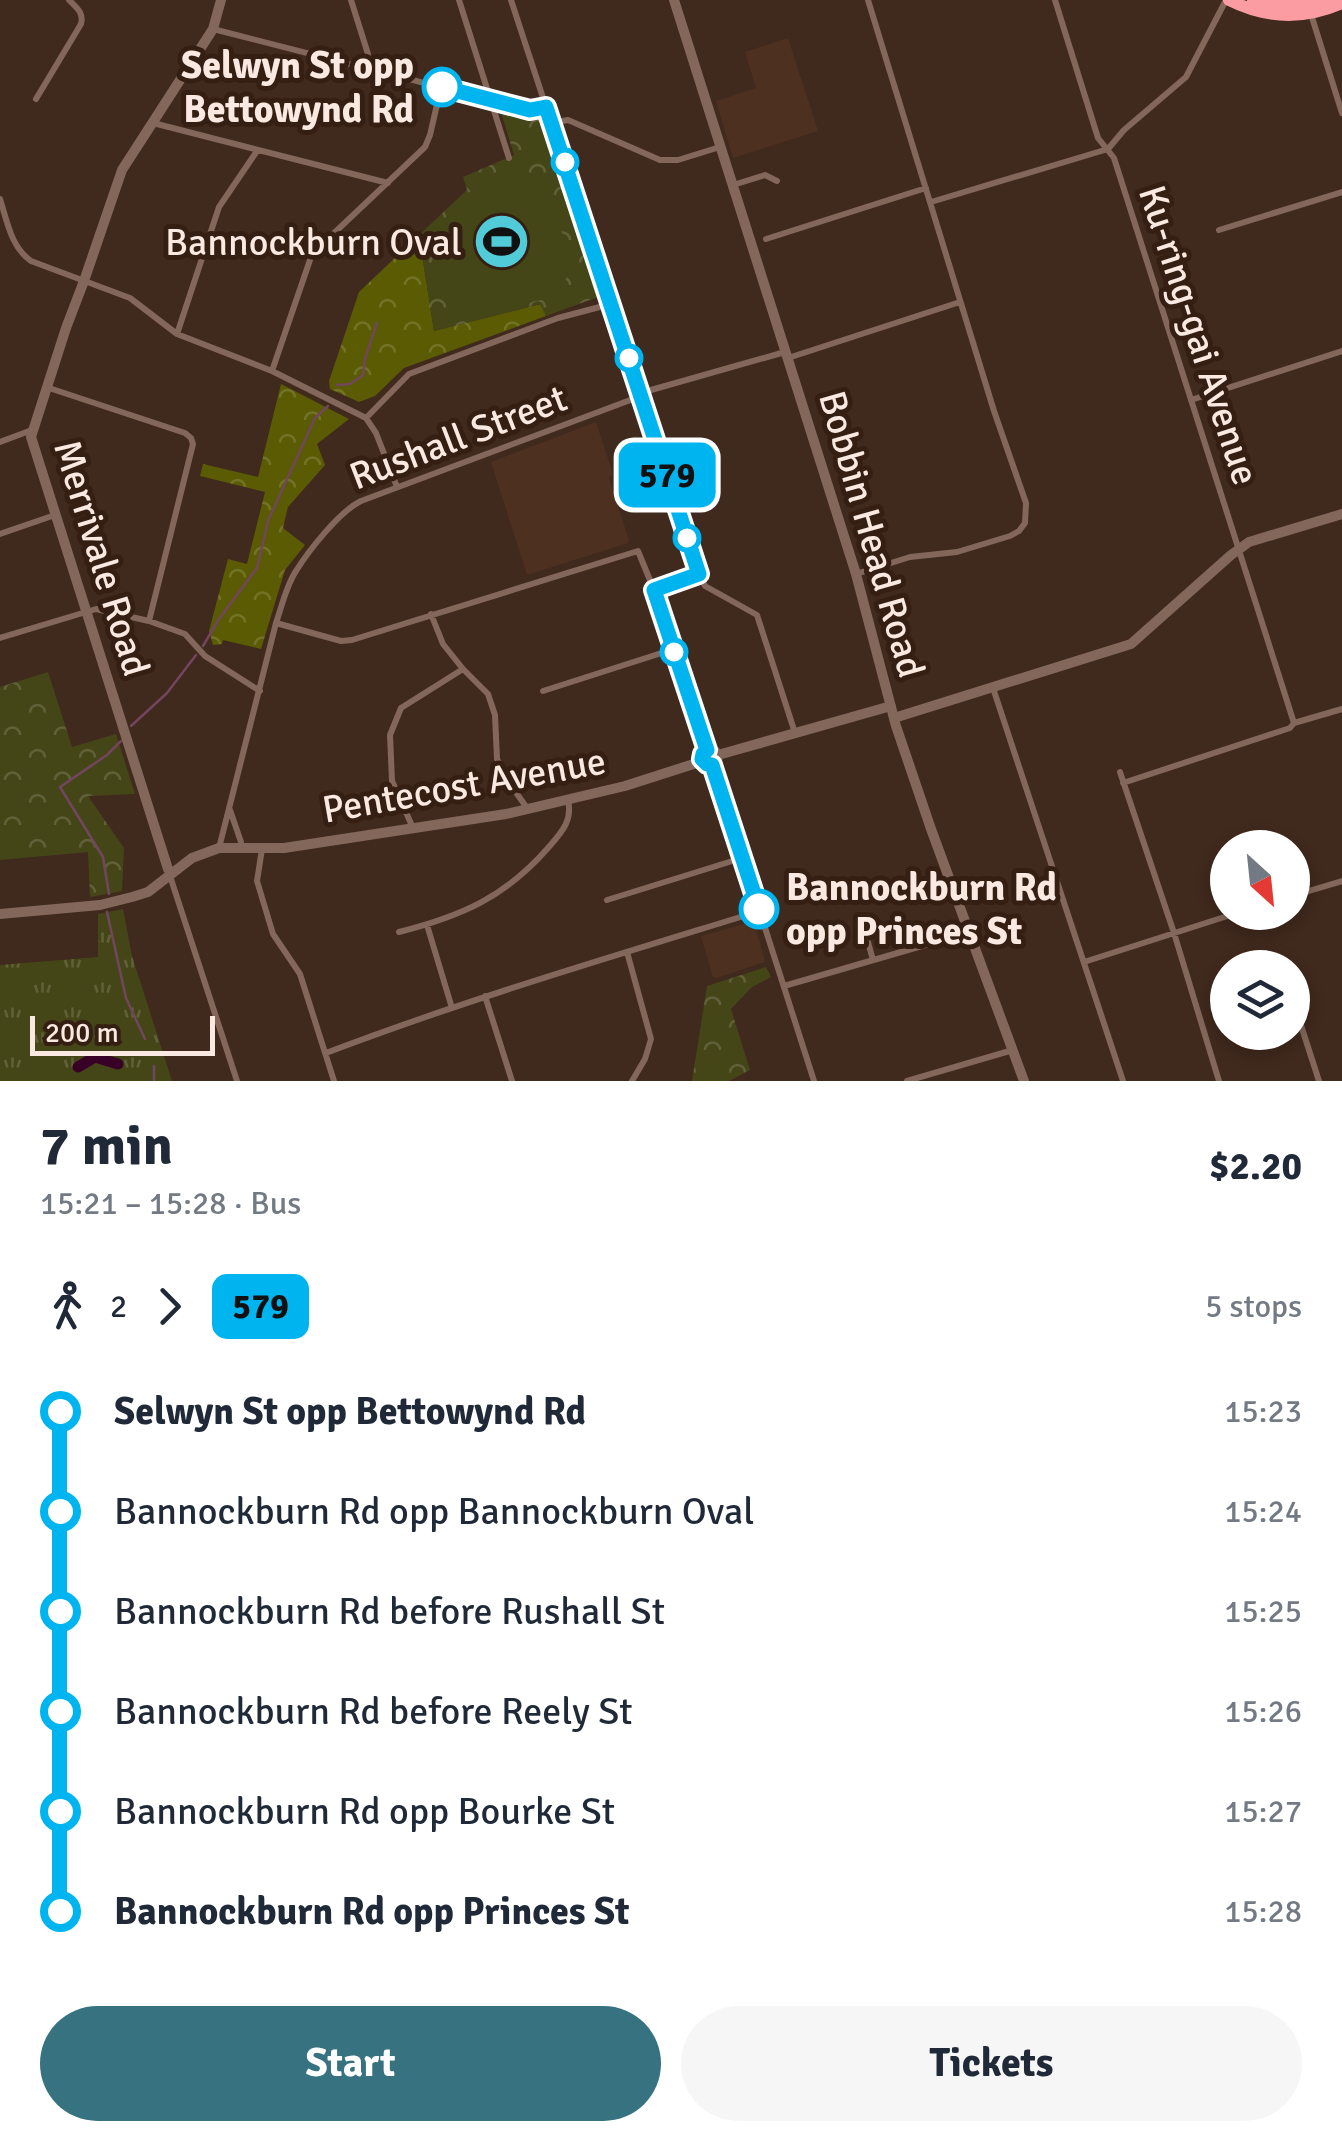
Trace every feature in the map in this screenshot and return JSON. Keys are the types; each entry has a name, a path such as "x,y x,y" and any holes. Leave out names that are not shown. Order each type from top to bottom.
{"highway":[{"path":"1228,0 1277,15 1342,3"},
{"path":"1253,0 1310,9 1328,0"}],"street":[{"path":"36,99 82,24 81,12 69,0"},
{"name":"Merrivale Road","path":"169,872 33,446 32,430 118,180 129,157 214,29 221,0"},
{"path":"351,0 368,54 368,68"},
{"path":"459,0 508,158"},
{"path":"511,0 699,574 705,586 757,615 795,733"},
{"name":"Bobbin Head Road","path":"674,0 856,574 892,712 1024,1081"},
{"path":"856,574 910,557 958,552 1010,536 1025,523 1026,503 868,0"},
{"path":"931,202 1108,149 1098,138 1056,0"},
{"name":"Ku-ring-gai Avenue","path":"1228,0 1186,76 1108,149 1294,724"},
{"path":"1310,9 1342,113"},
{"path":"214,29 530,110 546,107"},
{"path":"272,371 312,254 389,184 428,142 440,86"},
{"path":"551,123 568,120 660,160 678,160 720,147"},
{"path":"151,123 389,184"},
{"path":"177,334 219,207 256,151"},
{"path":"733,184 764,175 777,181"},
{"path":"766,239 926,188"},
{"path":"1219,230 1342,192"},
{"path":"0,199 15,245 30,260 136,301 177,334 272,371 366,418 397,487"},
{"name":"Rushall Street","path":"219,846 276,623 295,572 346,510 361,500 652,390 787,355 960,302"},
{"path":"366,418 409,374 558,318 611,304"},
{"path":"1191,400 1342,351"},
{"path":"46,387 191,438 188,466 149,621"},
{"path":"3,441 32,430"},
{"path":"3,441 33,446"},
{"path":"1238,549 1249,542 1342,514"},
{"path":"0,534 55,515"},
{"name":"Pentecost Avenue","path":"0,914 112,903 142,893 169,872 219,846 292,846 528,810 625,786 795,733 993,687 1132,644 1238,549"},
{"path":"276,623 341,641 352,640 638,552 674,649 814,1081"},
{"path":"654,590 699,574"},
{"path":"0,638 96,608 184,634 205,656 260,691"},
{"path":"431,614 443,644 488,694 495,715 497,759 528,810"},
{"path":"543,691 674,649"},
{"path":"413,828 392,781 390,735 402,708 463,670"},
{"path":"993,687 1123,1081"},
{"path":"1123,783 1342,708"},
{"path":"1120,772 1220,1081"},
{"path":"400,932 481,902 526,873 566,826 568,800"},
{"path":"230,808 241,842"},
{"name":"Pentecost Avenue","path":"169,872 199,850 241,842 262,845"},
{"path":"262,845 256,876 260,894 273,934 300,974 334,1081"},
{"path":"164,853 181,860"},
{"path":"607,900 742,858"},
{"path":"169,872 237,1081"},
{"path":"1310,891 1342,881"},
{"path":"326,1053 485,996 760,911"},
{"path":"861,917 873,960"},
{"path":"1084,962 1210,922"},
{"path":"427,925 452,1008"},
{"path":"784,986 970,932"},
{"path":"628,952 651,1039 632,1081"},
{"path":"485,996 512,1081"},
{"path":"907,1081 1014,1050"},
{"path":"1310,1050 1320,1081"}],"shaded area":[{"path":"788,38 818,131 733,158 716,101 756,88 745,52"},
{"path":"596,422 613,474 609,478 628,543 527,575 491,462"},
{"path":"751,922 765,962 713,977 701,936"}],"green space":[{"name":"Bannockburn Oval","path":"501,112 542,124 598,297 546,316 540,304 434,331 419,235 467,190 463,177 514,155"},
{"name":"Bannockburn Oval","path":"493,183 516,185 537,194 561,230 567,276 561,288 548,298 501,308 466,306 447,277 436,236 460,196"},
{"path":"419,235 434,331 541,304 546,316 404,368 375,396 359,402 330,389 329,381 359,292"},
{"path":"281,384 349,419 317,444 325,465 288,507 283,528 305,545 285,570 261,649 223,640 222,644 213,645 209,631 228,559 247,564 265,492 200,476 203,464 258,477"},
{"path":"48,672 72,747 116,734 135,794 88,796 124,848 122,891 90,897 88,852 0,860 0,687"},
{"path":"123,909 132,956 172,1081 0,1081 0,965 98,957 98,914"},
{"path":"766,967 771,977 752,987 731,1009 750,1070 729,1081 692,1081 707,986"}],"waterway":[{"path":"337,385 350,384 363,375 377,323"},
{"path":"203,646 257,568 268,521 315,418 328,406"},
{"path":"131,726 167,693 196,655"},
{"path":"109,894 103,857 60,787 121,741"},
{"path":"107,912 126,998 145,1039"},
{"path":"78,1067 95,1057 118,1064"},
{"path":"154,1066 154,1081"}],"bus line":[{"name":"579","path":"442,87 530,110 546,107 699,574 654,590 707,750 702,759 712,765 759,909"}],"place":[{"name":"Selwyn St opp Bettowynd Rd","path":"442,87"},
{"name":"Bannockburn Oval","path":"501,242"},
{"name":"Bannockburn Rd opp Princes St","path":"759,909"}]}
